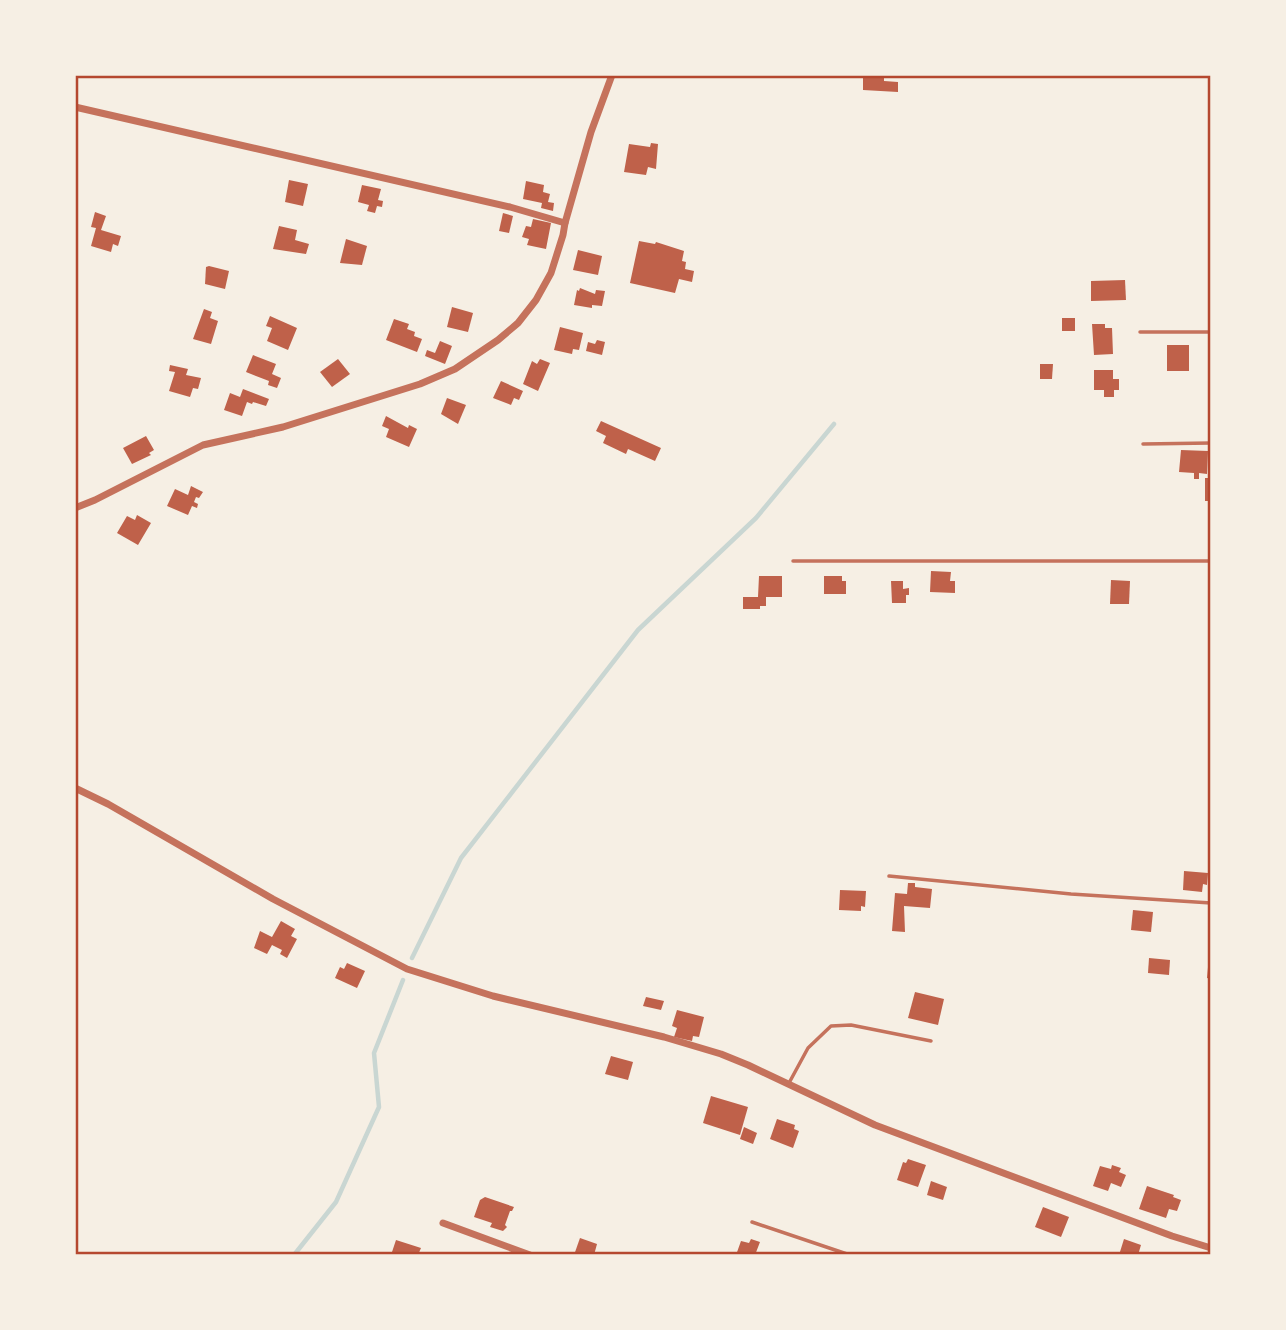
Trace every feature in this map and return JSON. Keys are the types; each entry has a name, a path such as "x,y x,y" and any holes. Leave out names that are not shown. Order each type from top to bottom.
{"street":[{"path":"75,508 204,445 283,427 420,384 455,369 498,340 536,300 551,272 591,132 612,75"},
{"path":"75,107 565,223"},
{"path":"75,788 108,804 273,899 407,969 493,996 664,1037 721,1054 875,1125 1172,1236 1211,1248"},
{"path":"443,1223 530,1255"}],"lane":[{"path":"1140,332 1211,332"},
{"path":"1143,444 1211,443"},
{"path":"793,561 1211,561"},
{"path":"889,876 1071,894 1211,903"},
{"path":"788,1084 808,1048 831,1026 851,1025 931,1041"},
{"path":"752,1222 849,1255"}],"building":[{"path":"863,75 884,75 884,81 898,82 898,92 863,90"},
{"path":"651,143 658,144 656,169 648,167 646,175 624,172 629,144 650,147"},
{"path":"289,180 308,184 303,206 285,202"},
{"path":"526,181 544,185 543,192 550,194 548,202 554,203 553,211 541,208 542,203 523,199"},
{"path":"362,185 381,189 378,200 383,201 382,207 377,206 375,213 367,211 369,205 358,202"},
{"path":"95,212 106,216 101,230 121,236 118,246 113,244 111,252 91,246 96,228 91,227"},
{"path":"503,213 513,216 509,233 499,231"},
{"path":"533,219 551,223 546,249 527,245 529,239 522,237 526,226 531,227"},
{"path":"279,226 297,230 295,240 309,244 306,254 273,249"},
{"path":"346,239 367,246 362,265 340,263"},
{"path":"639,241 656,242 684,251 682,261 686,262 685,269 694,271 692,282 679,279 675,293 630,283"},
{"path":"578,250 602,256 598,275 573,270"},
{"path":"206,267 229,271 225,289 205,284"},
{"path":"1125,280 1126,300 1091,301 1091,281"},
{"path":"580,288 595,294 596,290 605,291 602,306 592,305 592,308 574,305 577,290"},
{"path":"452,307 473,313 468,332 447,327"},
{"path":"204,309 212,312 210,318 218,321 211,344 193,339"},
{"path":"270,316 297,328 288,350 267,341 272,328 266,326"},
{"path":"1062,318 1075,318 1075,331 1062,331"},
{"path":"394,319 409,324 407,329 422,339 417,352 386,340"},
{"path":"1092,324 1105,324 1105,328 1112,328 1113,354 1094,355"},
{"path":"560,327 583,333 579,350 573,349 572,354 554,350"},
{"path":"597,340 605,342 602,355 586,351 588,342 595,344"},
{"path":"440,341 452,346 445,364 425,356 427,350 435,353"},
{"path":"1167,345 1189,345 1189,371 1167,371"},
{"path":"253,355 276,364 272,374 281,378 277,388 268,385 269,381 246,372"},
{"path":"338,359 350,374 332,387 320,372"},
{"path":"540,359 550,363 538,391 523,384 532,361 537,364"},
{"path":"1040,364 1053,364 1052,379 1040,379"},
{"path":"170,365 188,369 186,375 201,378 198,389 193,388 190,397 169,391 175,372 169,371"},
{"path":"1094,370 1113,370 1113,379 1119,379 1119,390 1114,390 1114,397 1104,397 1104,390 1094,390"},
{"path":"501,381 523,391 519,400 514,398 511,405 493,398"},
{"path":"243,389 269,399 266,406 247,402 242,416 224,410 230,393 240,397"},
{"path":"447,398 466,405 458,424 441,414"},
{"path":"386,416 408,428 409,425 417,429 409,447 386,437 389,429 382,426"},
{"path":"601,421 661,448 655,461 628,449 626,454 603,443 606,436 596,431"},
{"path":"146,436 154,450 149,453 151,455 132,464 123,448"},
{"path":"1181,450 1208,451 1207,474 1199,473 1199,479 1194,479 1194,473 1179,472"},
{"path":"1205,478 1211,478 1211,501 1205,501"},
{"path":"191,486 203,492 194,502 198,504 197,508 192,506 188,515 167,506 175,489 188,495"},
{"path":"137,515 151,523 138,545 117,533 127,516 135,520"},
{"path":"931,571 951,572 950,581 955,581 955,593 930,592"},
{"path":"759,576 782,576 782,597 766,597 766,606 760,606 760,609 743,609 743,597 758,597"},
{"path":"824,576 842,576 842,581 846,581 846,594 824,594"},
{"path":"1111,580 1130,581 1129,604 1110,604"},
{"path":"891,581 903,581 903,589 909,588 906,603 892,603"},
{"path":"1184,871 1208,873 1207,885 1203,884 1202,892 1183,890"},
{"path":"908,883 915,883 915,887 932,889 930,908 904,906 905,932 892,931 895,893 907,894"},
{"path":"840,890 866,891 865,907 861,906 861,911 839,910"},
{"path":"1133,910 1153,912 1151,932 1131,930"},
{"path":"281,921 295,929 291,936 297,939 287,958 280,954 282,950 272,945 267,954 254,948 260,931 272,937"},
{"path":"1211,957 1211,979 1207,978"},
{"path":"1149,958 1170,960 1169,975 1148,973"},
{"path":"347,963 365,971 357,988 335,978 340,967 344,969"},
{"path":"915,992 944,999 938,1025 908,1018"},
{"path":"646,997 664,1001 661,1010 643,1006"},
{"path":"677,1010 704,1017 699,1037 693,1036 692,1041 674,1037 677,1028 672,1026"},
{"path":"611,1056 633,1062 628,1080 605,1074"},
{"path":"711,1096 748,1107 740,1135 703,1123"},
{"path":"777,1119 795,1125 794,1129 799,1131 793,1148 770,1139"},
{"path":"744,1127 757,1133 753,1144 740,1139"},
{"path":"908,1159 926,1165 918,1187 897,1180 903,1162 906,1163"},
{"path":"1112,1165 1121,1168 1119,1172 1126,1175 1121,1187 1111,1183 1108,1191 1093,1186 1100,1166 1111,1169"},
{"path":"931,1181 947,1187 943,1200 927,1195"},
{"path":"1147,1186 1181,1200 1177,1211 1169,1209 1166,1218 1139,1209"},
{"path":"485,1197 514,1207 503,1231 490,1227 492,1223 474,1217 480,1200"},
{"path":"1043,1207 1069,1217 1061,1237 1035,1227"},
{"path":"580,1238 597,1244 594,1255 574,1255"},
{"path":"751,1239 760,1242 755,1255 736,1255 741,1241 749,1243"},
{"path":"1124,1239 1141,1245 1138,1255 1119,1255"},
{"path":"396,1240 421,1248 418,1255 391,1255"}],"waterway":[{"path":"412,958 461,858 638,630 756,518 834,424"},
{"path":"294,1255 336,1202 379,1107 374,1053 403,980"}]}
